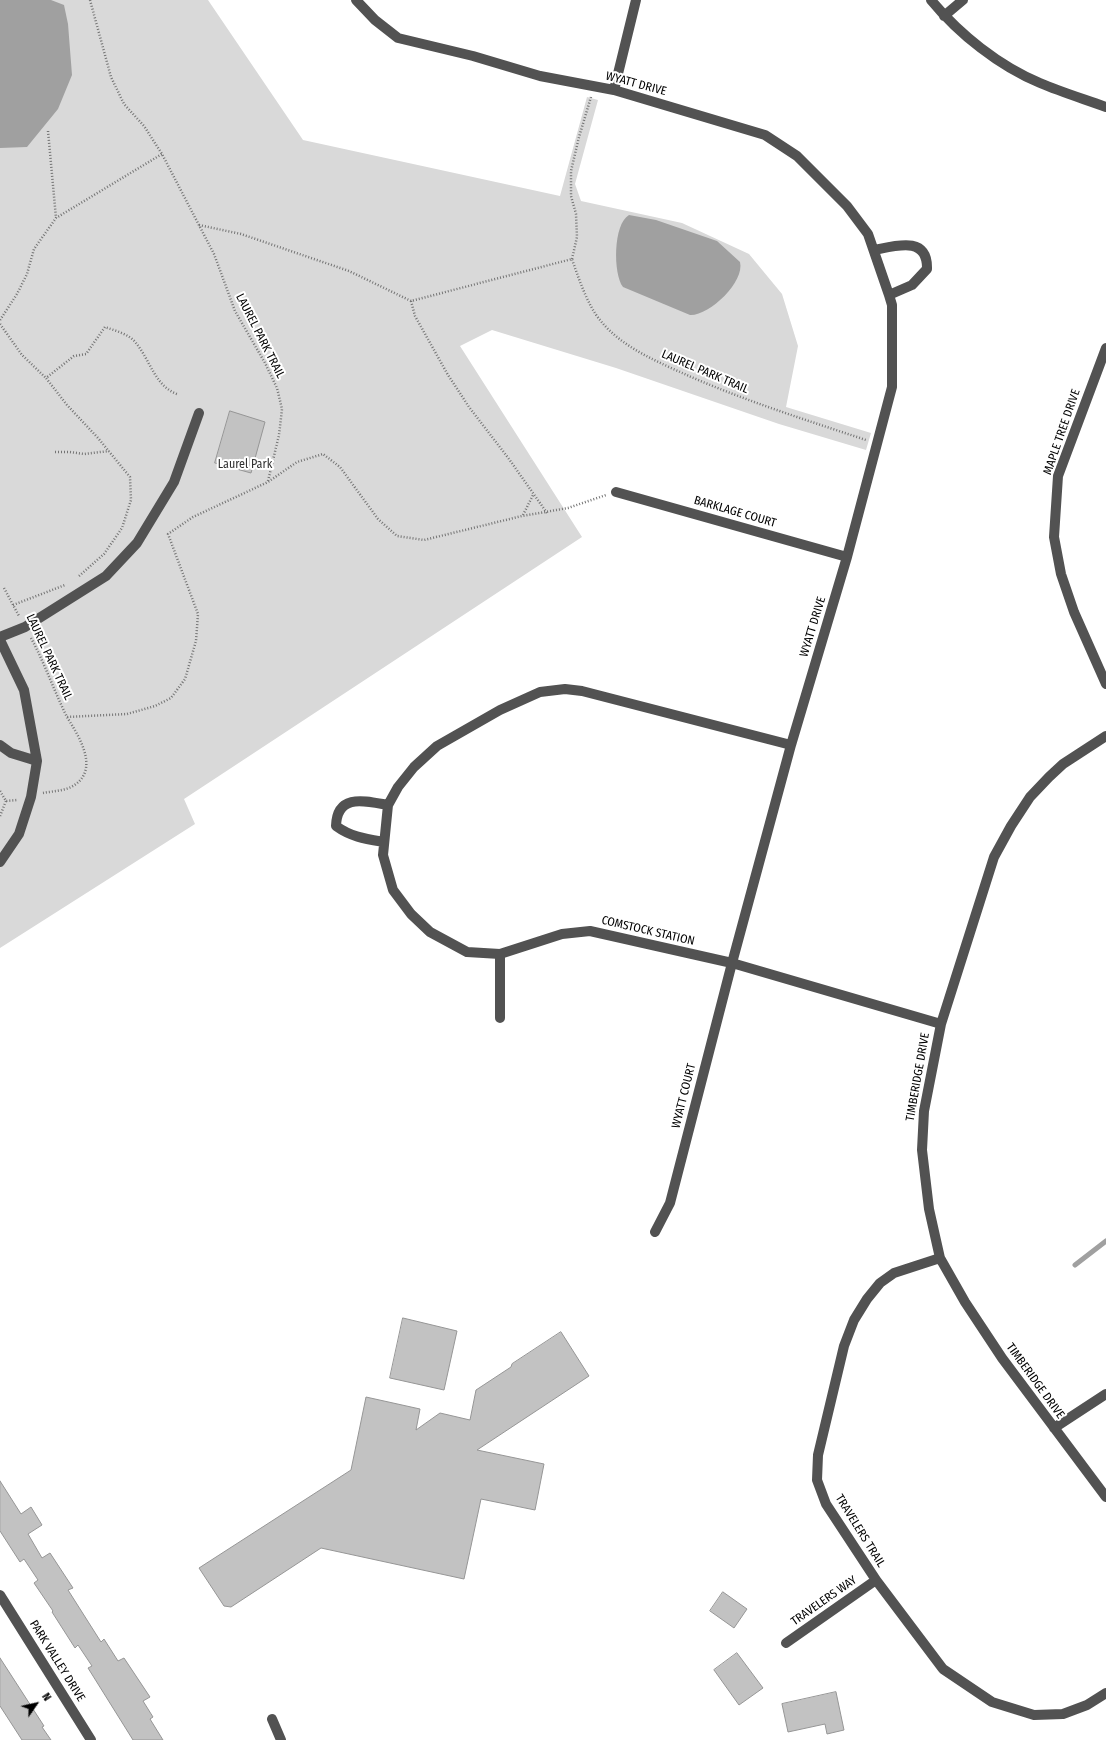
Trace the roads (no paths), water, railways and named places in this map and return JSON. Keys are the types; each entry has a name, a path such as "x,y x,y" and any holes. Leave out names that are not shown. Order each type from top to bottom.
{"street":[{"name":"WYATT DRIVE","path":"356,0 375,20 398,38 472,56 540,76 614,90 765,135 797,156 847,206 868,234 892,306 892,387 847,557 791,745 732,963"},
{"path":"614,90 636,0"},
{"path":"931,0 944,16 995,59 1039,83 1106,107"},
{"path":"944,16 963,0"},
{"path":"874,250 902,244 915,246 925,254 928,261 927,269 912,285 889,295"},
{"name":"MAPLE TREE DRIVE","path":"1106,348 1058,476 1054,536 1061,574 1071,604 1106,684"},
{"path":"0,637 25,627 106,576 137,543 174,482 199,413"},
{"name":"BARKLAGE COURT","path":"616,492 847,557"},
{"path":"0,640 24,690 37,761 31,797 20,834 0,862"},
{"name":"COMSTOCK STATION","path":"791,745 582,691 565,689 540,692 500,710 437,746 414,767 398,787 388,805 383,855 393,890 411,914 430,932 466,952 500,954 562,934 590,931 732,963 941,1024"},
{"name":"TIMBERIDGE DRIVE","path":"1106,736 1063,764 1049,776 1030,797 1011,826 994,857 941,1024 924,1111 922,1143 929,1208 940,1258 965,1302 1002,1358 1106,1497"},
{"path":"0,745 11,753 37,761"},
{"path":"384,842 355,837 344,832 336,826 336,815 344,805 352,802 363,801 388,805"},
{"path":"500,954 500,1018"},
{"name":"WYATT COURT","path":"655,1232 670,1203 732,963"},
{"name":"TRAVELERS TRAIL","path":"940,1258 894,1273 880,1283 866,1298 854,1320 844,1346 818,1455 817,1480 826,1504 876,1580 943,1669 992,1702 1034,1715 1064,1714 1087,1705 1106,1693"},
{"path":"1054,1428 1106,1394"},
{"name":"TRAVELERS WAY","path":"786,1643 876,1580"},
{"name":"PARK VALLEY DRIVE","path":"0,1595 91,1740"},
{"path":"272,1718 281,1740"}],"waterway":[{"path":"1075,1265 1106,1241"}],"park label":[{"name":"Laurel Park","path":"245,465"}]}
